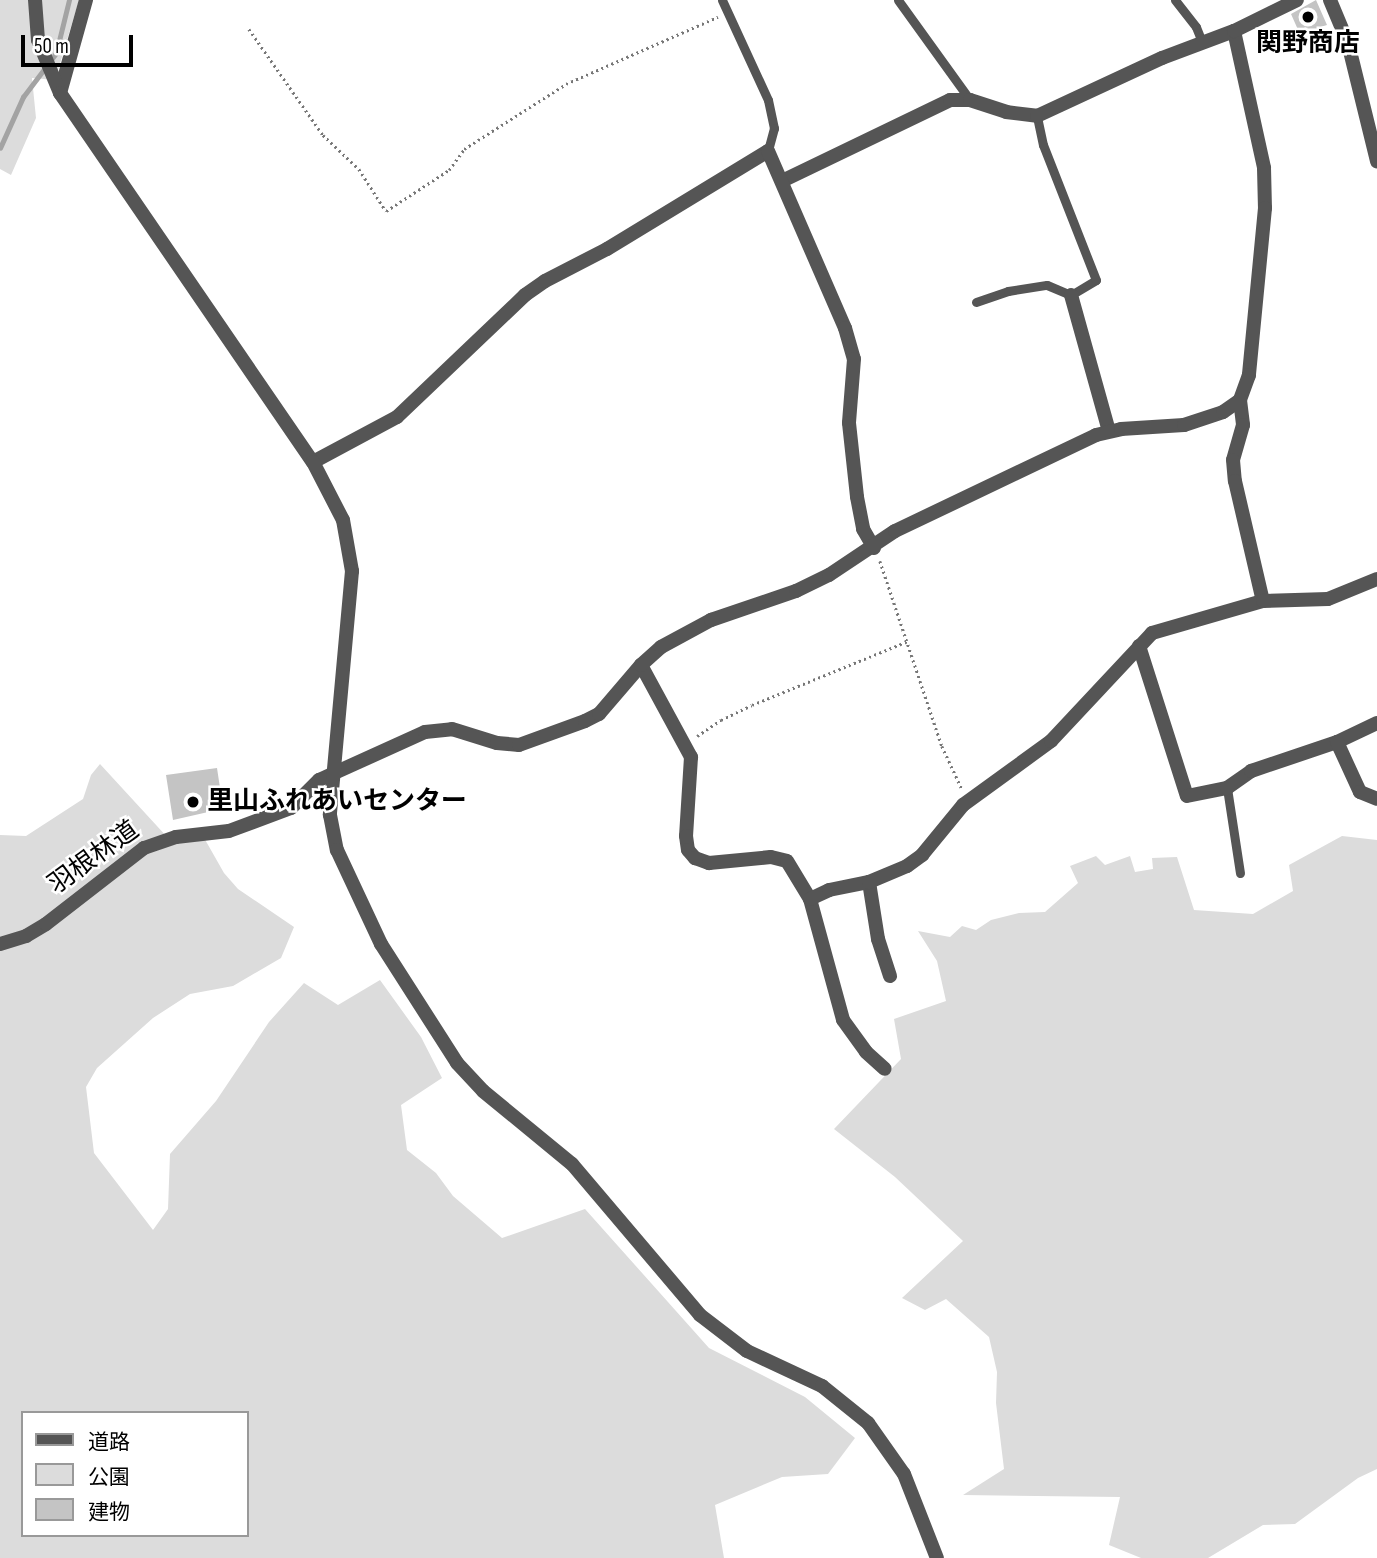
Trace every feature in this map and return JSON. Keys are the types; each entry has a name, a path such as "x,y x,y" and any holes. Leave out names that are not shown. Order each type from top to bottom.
{"street":[{"path":"35,0 38,40 60,93 313,462 343,520 352,571 332,773 332,834 355,894 381,944 457,1062 483,1091 572,1164 700,1315 722,1334 776,1367 822,1386 868,1423 904,1474 937,1558"},
{"path":"60,93 86,0"},
{"path":"782,181 950,100 970,100 1006,112 1037,116 1202,42 1234,31 1297,0"},
{"path":"1335,2 1377,161"},
{"path":"1234,31 1264,168 1265,208 1249,375 1240,400 1243,425 1233,460 1235,481 1262,601"},
{"path":"313,462 397,417 525,295 545,281 607,249 768,150 845,328 854,359 849,423 856,497 863,529 874,548"},
{"path":"1071,295 1110,431 1184,425 1223,412 1240,400"},
{"name":"羽根林道","path":"0,944 26,936 46,924 144,848 162,840 229,831 291,808 309,787 332,773 425,732 452,729 497,743 519,745 585,721 599,714 641,665 661,647 711,620 796,591 874,548 907,525 1110,431"},
{"path":"810,898 829,890 869,882 922,856 969,800 1051,741 1152,633 1262,601 1328,598 1377,579"},
{"path":"1139,646 1187,796 1227,788 1251,771 1337,742 1377,723"},
{"path":"641,665 691,757 686,836 688,849 695,858 709,863 771,857 787,861 810,898 843,1020 866,1052 885,1069"},
{"path":"1337,742 1360,792 1377,799"},
{"path":"869,882 878,939 890,976"}],"lane":[{"path":"722,0 768,100 774,128 768,150"},
{"path":"898,0 970,100"},
{"path":"1175,0 1196,27 1202,42"},
{"path":"976,302 1008,291 1047,285 1071,295 1096,280 1038,131 1037,116"},
{"path":"1227,788 1240,873"}],"path":[{"path":"249,29 323,135 359,169 386,211 449,170 464,149 566,84 727,13"},
{"path":"874,548 888,579 942,746 969,800"},
{"path":"686,744 721,720 752,705 908,641"}],"green space":[{"path":"0,0 79,0 55,80 32,78 36,118 11,175 0,169"},
{"path":"100,764 168,838 199,829 224,873 238,889 294,927 281,958 233,986 190,994 153,1018 97,1068 86,1087 94,1153 153,1230 168,1209 170,1154 216,1101 269,1022 304,983 338,1005 380,980 421,1037 442,1078 401,1105 407,1150 436,1173 453,1196 502,1238 585,1209 709,1348 805,1397 855,1438 828,1474 782,1477 715,1505 724,1558 0,1558 0,835 26,836 83,799 91,775"},
{"path":"1342,836 1377,840 1377,1469 1358,1478 1295,1524 1263,1525 1208,1558 1141,1558 1109,1545 1120,1497 963,1495 1004,1469 996,1403 997,1372 989,1337 946,1299 925,1310 902,1298 963,1241 895,1177 834,1129 901,1059 894,1019 946,1001 937,961 918,931 950,937 962,926 976,930 991,920 1019,913 1045,912 1078,883 1070,866 1096,856 1105,865 1130,856 1135,872 1153,869 1152,858 1177,857 1194,910 1253,914 1293,891 1289,865"}],"building":[{"name":"関野商店","path":"1316,0 1327,25 1317,28 1320,34 1303,41 1291,14"},
{"name":"里山ふれあいセンター","path":"217,768 220,788 214,789 217,810 173,820 166,775"}],"waterway":[{"path":"51,60 56,53 69,0"},
{"path":"0,148 23,97 46,67"}],"place":[{"name":"関野商店","path":"1308,17"},
{"name":"里山ふれあいセンター","path":"193,802"}]}
